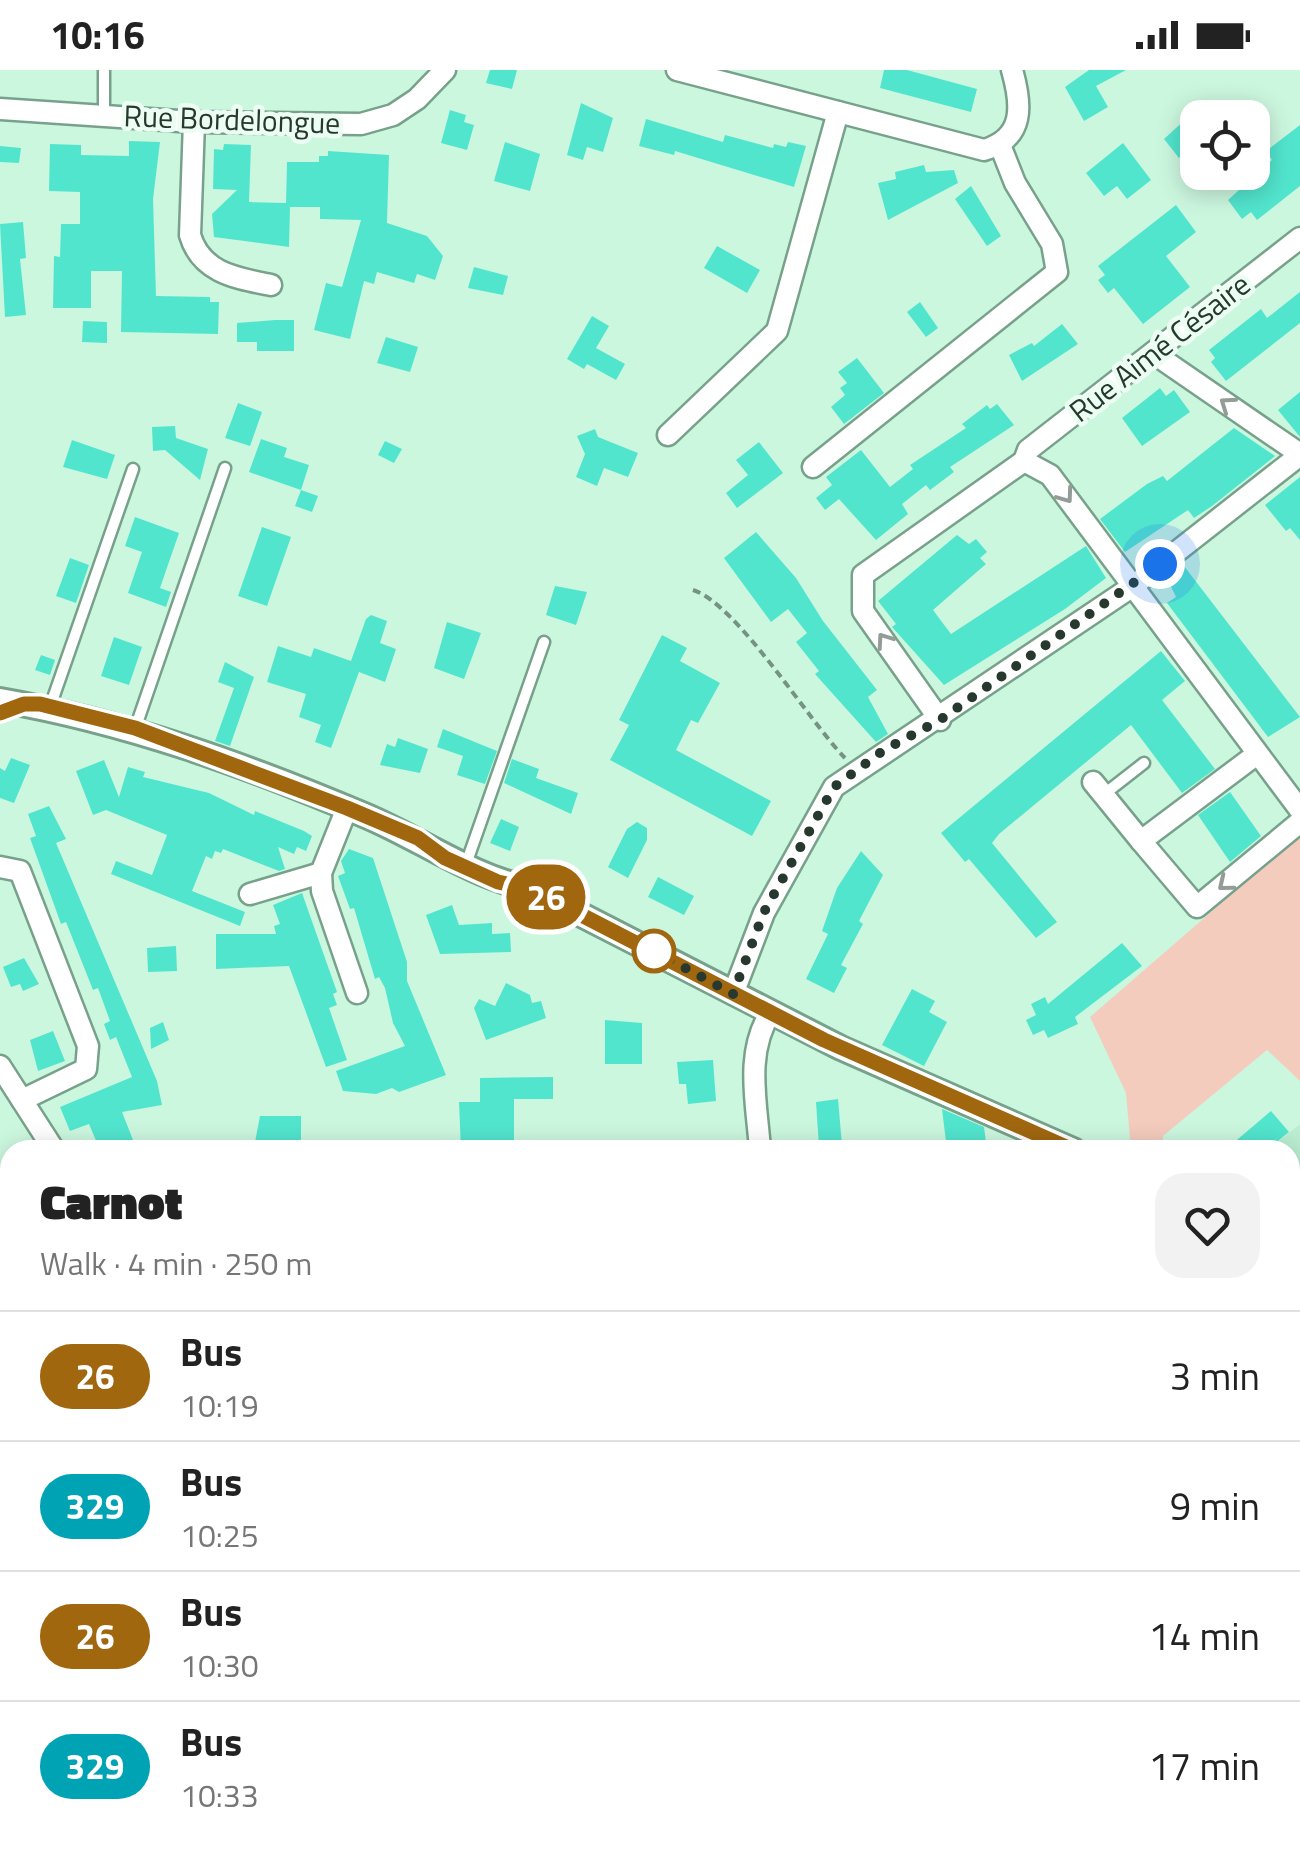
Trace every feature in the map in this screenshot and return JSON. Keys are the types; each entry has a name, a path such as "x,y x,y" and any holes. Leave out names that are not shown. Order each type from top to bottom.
{"street":[{"name":"Rue Bordelongue","path":"0,109 194,122 361,124 393,115 445,70"},
{"path":"677,70 984,150 1000,145 1017,125 1021,110 1012,70"},
{"path":"668,434 777,331 838,112"},
{"path":"194,122 190,235 195,252 205,263 233,277 271,284"},
{"path":"813,467 1057,272 1052,244 1015,183 1000,145"},
{"name":"Rue Aimé Césaire","path":"940,720 863,610 863,575 1024,461 1028,450 1300,238"},
{"path":"733,994 764,912 834,787 855,769 940,720 1133,586 1300,455 1153,353"},
{"path":"1024,461 1050,475 1300,810"},
{"path":"0,700 50,707 135,728 347,808 418,838 464,867 498,882 531,889 841,1048 1051,1140"},
{"path":"0,714 24,704"},
{"path":"1141,841 1257,754"},
{"path":"1098,788 1196,907 1300,822"},
{"path":"347,808 321,873 322,892 356,993"},
{"path":"0,867 20,871 88,1046 86,1069 22,1100"},
{"path":"250,894 304,874 321,873"},
{"path":"760,1140 755,1050 760,1030 771,1012"},
{"path":"0,1066 48,1140"}],"lane":[{"path":"104,70 104,116"},
{"path":"135,728 225,468"},
{"path":"50,707 133,469"},
{"path":"464,867 544,642"},
{"path":"1098,788 1144,763"}],"path":[{"path":"693,590 706,594 730,617 855,769"}],"shaded area":[{"path":"1300,835 1300,1081 1267,1050 1163,1140 1130,1140 1126,1093 1090,1017"},
{"path":"1300,1124 1300,1140 1280,1140"}],"building":[{"path":"490,70 517,70 512,89 486,83"},
{"path":"884,70 907,70 977,89 971,112 880,88"},
{"path":"1089,70 1126,70 1096,86 1108,107 1084,121 1065,87"},
{"path":"581,103 613,118 603,152 587,147 583,160 567,155"},
{"path":"450,110 466,115 464,122 474,125 467,150 441,143"},
{"path":"646,119 723,142 725,135 773,148 774,144 786,147 788,142 806,146 794,187 675,151 674,155 639,146"},
{"path":"1180,124 1180,157 1179,158 1164,139"},
{"path":"1300,125 1300,186 1257,220 1251,212 1242,219 1228,200 1239,190 1270,190 1270,148"},
{"path":"129,141 160,142 153,199 156,296 210,297 210,302 219,302 218,334 121,332 122,271 91,271 91,308 53,308 54,256 60,257 61,224 80,224 80,192 49,191 50,144 81,145 81,155 129,156"},
{"path":"505,142 540,154 530,191 494,181"},
{"path":"1123,143 1151,180 1127,199 1117,186 1104,196 1086,173"},
{"path":"224,144 251,145 249,202 286,203 287,162 319,162 319,156 328,156 328,151 389,155 387,223 427,236 443,256 435,280 417,274 414,283 377,272 374,284 364,281 350,339 314,330 326,283 342,287 361,220 320,219 320,207 290,207 289,247 214,237 212,214 237,190 213,189 214,149 223,150"},
{"path":"0,146 21,148 19,163 0,162"},
{"path":"924,165 926,172 954,170 958,183 888,220 878,183 896,179 895,172"},
{"path":"971,186 1001,236 987,246 955,199"},
{"path":"1176,205 1196,232 1166,256 1190,287 1143,324 1114,288 1108,293 1098,280 1105,275 1098,266"},
{"path":"23,222 26,258 20,259 26,315 5,317 0,224"},
{"path":"717,246 760,270 747,293 704,268"},
{"path":"474,267 508,276 503,295 468,288"},
{"path":"1300,292 1300,323 1226,381 1211,362 1215,358 1209,350 1261,309 1267,318"},
{"path":"920,302 938,328 926,337 907,312"},
{"path":"592,316 609,326 596,348 625,364 616,380 587,364 584,369 567,359"},
{"path":"294,320 294,351 257,351 257,342 237,342 237,323"},
{"path":"83,321 107,322 107,343 82,342"},
{"path":"1062,324 1078,344 1022,381 1009,355 1032,343 1034,346"},
{"path":"386,337 418,347 410,372 377,363"},
{"path":"857,358 884,393 844,424 831,407 845,395 840,388 847,383 838,372"},
{"path":"1160,388 1166,396 1174,390 1190,412 1142,446 1122,418"},
{"path":"1300,392 1300,437 1278,410"},
{"path":"238,403 262,412 250,446 225,438"},
{"path":"997,404 1014,425 950,467 954,472 930,490 926,485 902,504 908,514 876,540 839,499 825,510 816,498 832,485 826,477 861,450 890,487 913,469 910,465 966,428 962,424 987,405 990,409"},
{"path":"175,426 176,438 208,449 200,480 165,450 153,451 152,427"},
{"path":"1234,428 1275,456 1194,518 1188,510 1125,552 1100,519 1147,484 1163,476 1167,481"},
{"path":"595,429 598,437 638,453 628,477 604,468 597,486 576,477 585,454 577,436"},
{"path":"261,439 287,448 284,457 309,465 301,490 249,472"},
{"path":"72,440 115,455 107,479 63,467"},
{"path":"385,441 402,449 394,463 378,455"},
{"path":"759,442 783,473 737,508 726,493 748,475 736,460"},
{"path":"1300,477 1300,540 1290,528 1286,531 1265,505"},
{"path":"301,490 318,496 312,512 295,506"},
{"path":"135,517 179,533 160,588 171,592 166,607 128,593 142,552 125,546"},
{"path":"262,527 291,537 267,606 238,596"},
{"path":"756,532 796,578 823,621 877,690 868,697 888,734 876,742 815,674 819,671 796,642 807,633 788,609 771,622 724,558"},
{"path":"957,535 969,544 976,539 987,552 980,558 986,564 933,610 951,634 1086,546 1106,578 1065,609 944,685 892,627 896,624 878,601"},
{"path":"70,558 89,565 76,603 56,596"},
{"path":"1184,566 1300,717 1268,737 1167,603 1176,597 1167,578"},
{"path":"555,586 587,592 576,625 546,615"},
{"path":"371,615 387,621 380,643 396,649 385,682 359,672 331,748 315,742 321,725 299,717 306,694 267,682 278,646 311,657 314,648 351,661"},
{"path":"447,622 481,633 464,679 434,668"},
{"path":"662,635 687,648 680,661 720,683 698,723 691,720 676,750 771,801 752,836 610,760 629,725 619,720"},
{"path":"114,637 142,647 129,685 101,676"},
{"path":"1161,651 1185,681 1162,700 1215,769 1182,793 1131,725 999,834 992,843 1057,922 1036,938 969,859 965,862 941,833"},
{"path":"41,655 55,660 50,675 35,670"},
{"path":"225,662 254,677 230,746 215,741 234,688 218,682"},
{"path":"443,729 497,751 485,784 457,775 463,756 437,747"},
{"path":"398,738 428,749 420,773 380,765 387,744 395,747"},
{"path":"11,758 30,765 14,803 0,798 0,768 5,771"},
{"path":"512,759 539,769 536,778 578,793 571,814 504,783"},
{"path":"104,760 119,797 128,767 145,772 143,777 209,793 254,815 255,811 304,831 312,836 306,851 297,847 294,854 278,847 285,869 279,871 223,849 221,853 215,851 212,859 206,856 192,891 245,912 240,926 111,874 116,861 152,875 167,835 106,810 93,815 76,771"},
{"path":"1230,792 1261,836 1230,862 1198,815"},
{"path":"49,806 66,839 56,843 157,1081 162,1105 122,1112 133,1140 96,1140 89,1124 70,1131 60,1107 132,1077 116,1037 110,1040 104,1024 110,1021 98,988 93,990 66,922 61,924 30,838 36,836 28,814"},
{"path":"501,819 519,827 510,851 490,843"},
{"path":"637,822 647,828 647,840 628,878 608,867 627,829"},
{"path":"349,849 373,858 407,962 407,981 446,1075 399,1092 392,1088 376,1094 343,1091 336,1071 405,1046 393,1023 385,988 379,977 375,979 354,908 350,909 338,876 345,873 341,861"},
{"path":"861,851 883,875 859,921 863,924 841,965 847,968 834,993 806,979 828,934 822,931 837,888"},
{"path":"658,877 694,896 684,915 648,897"},
{"path":"302,893 337,992 333,994 337,1005 329,1008 347,1060 326,1067 289,966 216,969 216,934 276,934 274,926 280,924 273,905"},
{"path":"452,905 459,925 492,923 492,934 510,933 511,952 440,954 426,915"},
{"path":"1122,943 1142,966 1075,1017 1078,1024 1048,1038 1044,1030 1033,1035 1026,1020 1036,1015 1031,1004 1045,997 1048,1004"},
{"path":"176,946 177,971 148,972 147,948"},
{"path":"24,958 39,984 23,991 20,984 11,987 3,967"},
{"path":"506,983 530,995 532,1003 541,1001 546,1018 486,1040 474,1008 479,999 495,1006"},
{"path":"912,989 935,1001 929,1012 947,1022 924,1066 882,1045"},
{"path":"605,1020 642,1023 642,1064 605,1064"},
{"path":"163,1022 169,1040 151,1049 150,1028"},
{"path":"53,1031 65,1061 38,1071 30,1040"},
{"path":"713,1060 716,1101 688,1104 686,1084 679,1084 677,1062"},
{"path":"553,1077 553,1099 514,1099 514,1140 461,1140 459,1102 480,1102 480,1078"},
{"path":"838,1099 842,1140 819,1140 816,1102"},
{"path":"942,1109 984,1127 986,1140 946,1140"},
{"path":"1271,1111 1289,1132 1279,1140 1237,1140"},
{"path":"260,1116 301,1116 301,1140 255,1140"}],"bus line":[{"name":"26","path":"0,713 24,704 40,704 135,728 347,808 418,838 445,858 498,882 531,889 841,1048 1050,1140"}],"route":[{"path":"654,951 733,994 764,912 834,787 884,750 940,720 1160,564"}]}
